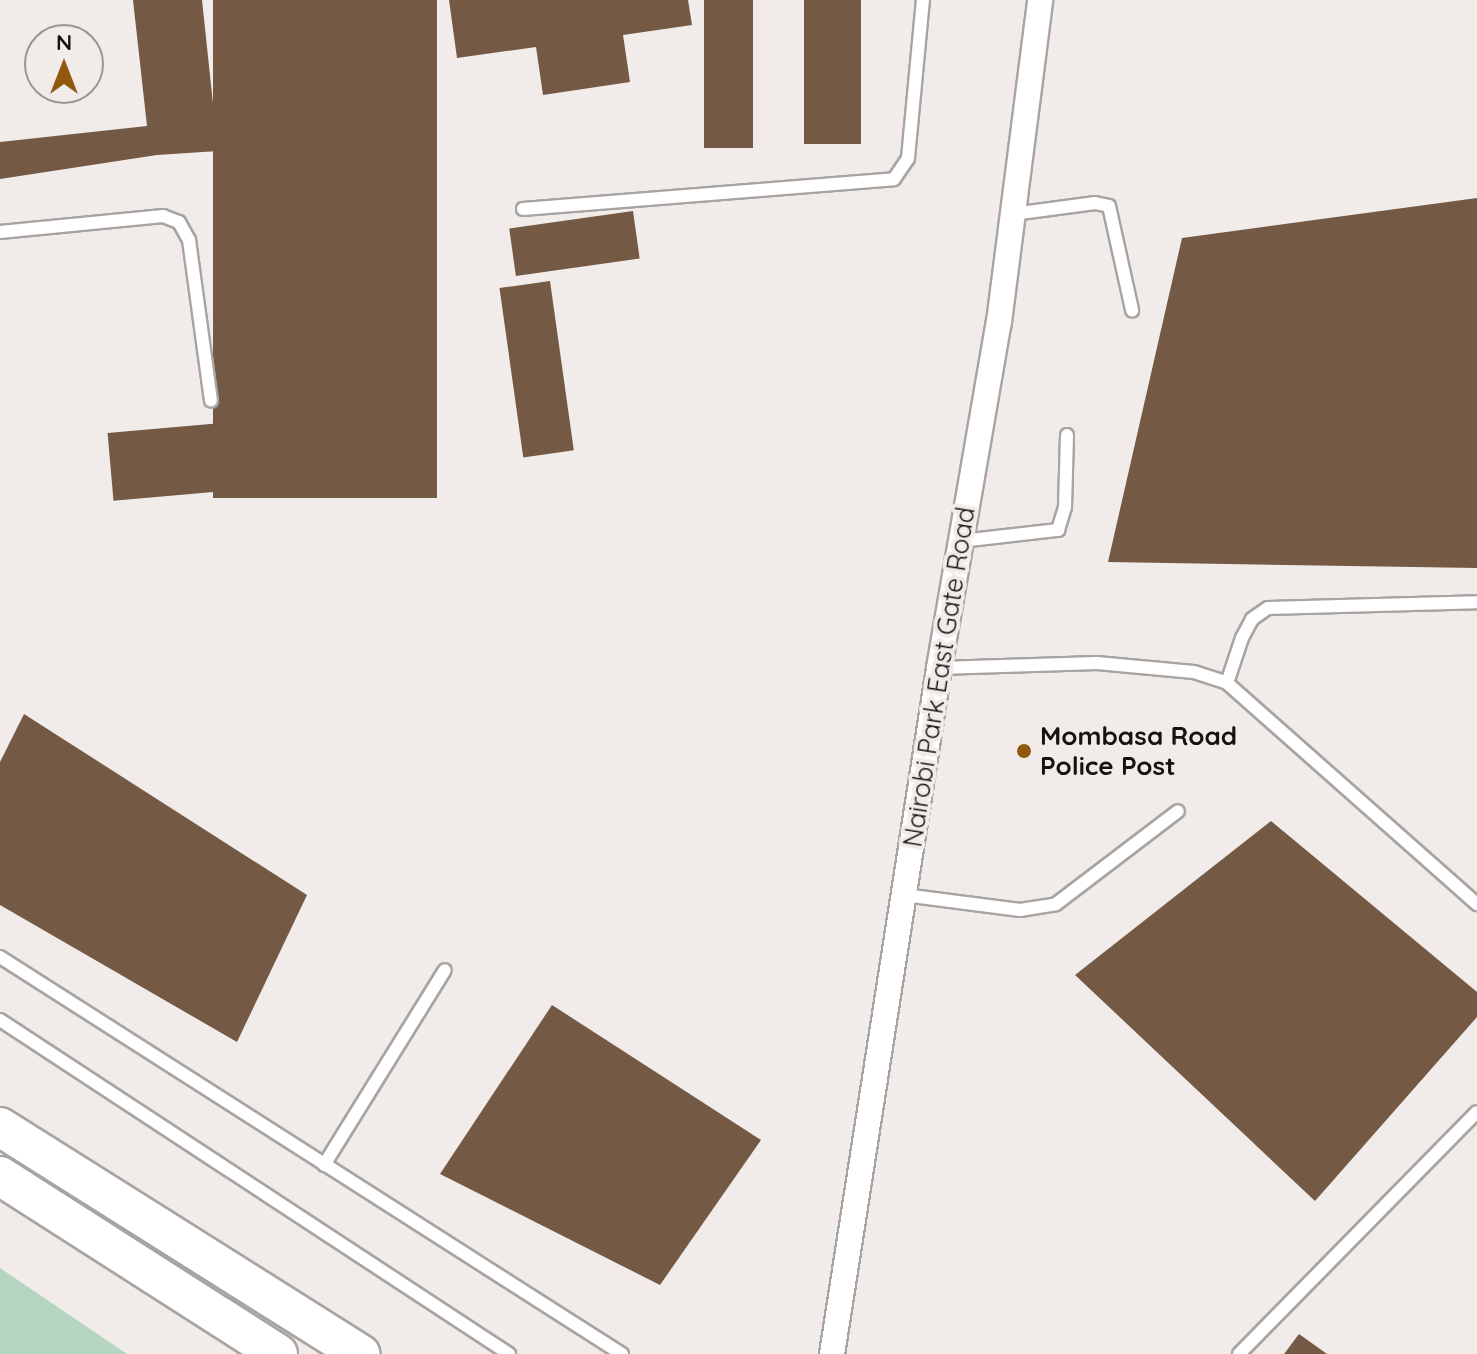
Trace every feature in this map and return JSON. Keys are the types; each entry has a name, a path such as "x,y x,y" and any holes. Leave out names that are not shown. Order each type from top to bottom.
{"main road":[{"path":"0,1127 360,1354"},
{"path":"0,1176 278,1354"}],"street":[{"name":"Nairobi Park East Gate Road","path":"832,1354 1013,214 1040,0"}],"lane":[{"path":"523,209 894,179 908,158 923,0"},
{"path":"1013,214 1095,203 1109,206 1116,219 1132,310"},
{"path":"0,232 163,216 179,222 189,240 211,401"},
{"path":"961,541 1058,530 1065,507 1067,435"},
{"path":"1227,683 1242,638 1252,619 1268,608 1477,602"},
{"path":"939,668 1097,663 1194,672 1227,683 1477,904"},
{"path":"904,895 1020,910 1056,904 1178,811"},
{"path":"0,957 622,1354"},
{"path":"324,1165 445,970"},
{"path":"0,1020 509,1354"},
{"path":"1239,1354 1477,1112"}],"green space":[{"path":"0,1268 127,1354 0,1354"}],"building":[{"path":"133,0 202,0 218,151 157,155 0,179 0,142 147,126"},
{"path":"213,0 437,0 437,498 213,498"},
{"path":"449,0 688,0 692,25 623,35 630,82 543,95 536,47 457,58"},
{"path":"704,0 753,0 753,148 704,148"},
{"path":"804,0 861,0 861,144 804,144"},
{"path":"1477,198 1477,568 1108,562 1182,238"},
{"path":"633,211 640,259 516,276 509,228"},
{"path":"550,281 574,450 523,457 499,288"},
{"path":"257,420 263,488 113,501 108,433"},
{"path":"24,714 307,895 237,1042 0,905 0,762"},
{"path":"1271,821 1477,992 1477,1017 1315,1201 1075,975"},
{"path":"552,1005 761,1140 660,1285 440,1174"},
{"path":"1299,1334 1327,1354 1284,1354"}],"place":[{"name":"Mombasa Road Police Post","path":"1024,751"}]}
